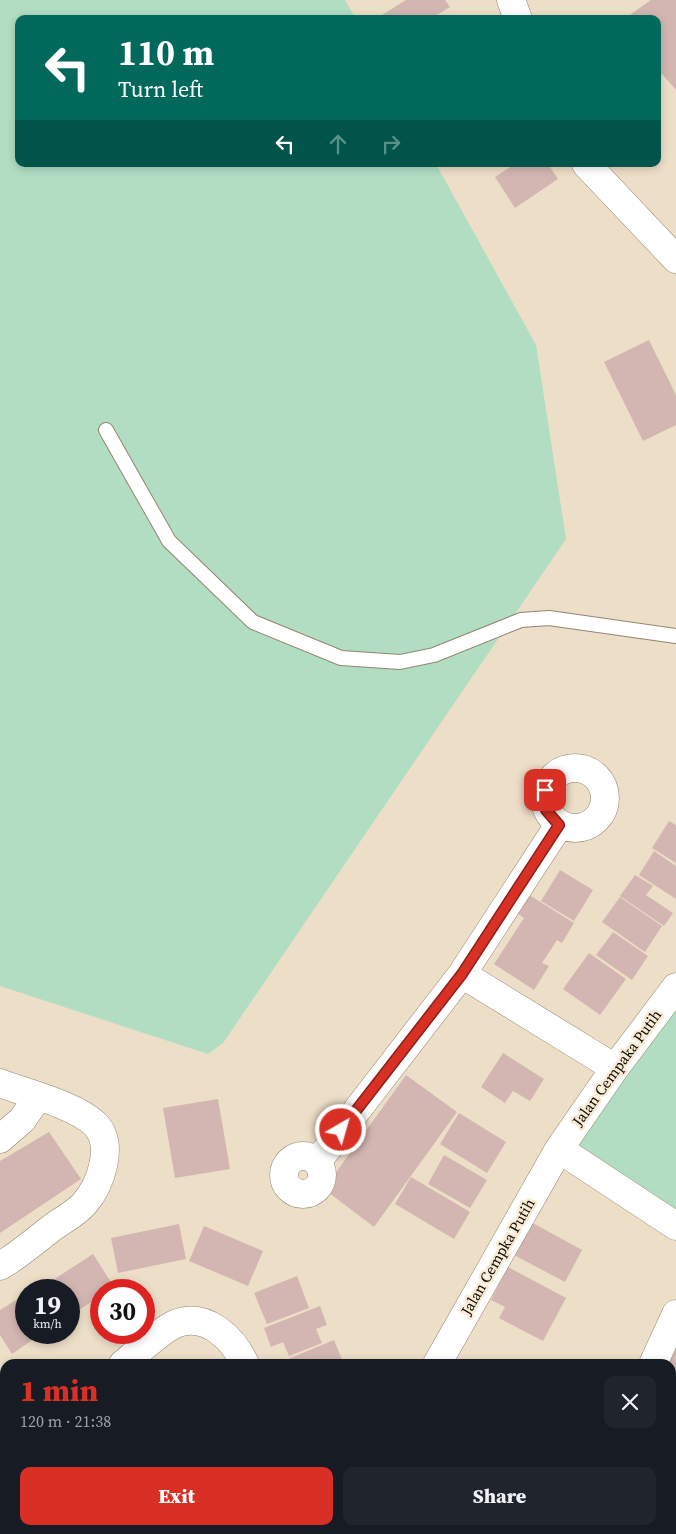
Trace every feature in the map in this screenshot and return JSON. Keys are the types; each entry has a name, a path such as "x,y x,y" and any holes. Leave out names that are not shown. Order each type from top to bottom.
{"street":[{"path":"495,0 501,15"},
{"path":"511,0 517,15"},
{"path":"589,167 676,259"},
{"path":"613,167 676,234"},
{"path":"317,1162 462,974 559,825"},
{"path":"462,974 614,1068"},
{"name":"Jalan Cempaka Putih","path":"558,1149 614,1068 672,998"},
{"path":"0,1083 68,1108 96,1125 104,1137 105,1150 97,1184 84,1204 0,1266"},
{"path":"0,1139 22,1120 38,1097"},
{"path":"558,1149 676,1226"},
{"name":"Jalan Cempka Putih","path":"440,1359 558,1149"},
{"path":"655,1359 676,1314"},
{"path":"130,1359 175,1324 199,1320 218,1329 231,1340 242,1359"}],"lane":[{"path":"106,430 169,541 253,622 341,658 400,662 434,655 521,620 549,618 676,636"}],"green space":[{"path":"0,0 345,0 354,15 15,15 15,167 438,167 536,345 566,539 223,1043 208,1054 0,986"},
{"path":"676,1008 676,1220 561,1148"}],"building":[{"path":"406,0 445,0 450,7 437,15 382,15"},
{"path":"651,0 676,0 676,90 661,75 661,15 630,15"},
{"path":"510,167 550,167 558,179 515,208 495,177"},
{"path":"649,340 676,395 676,425 643,441 604,362"},
{"path":"669,821 676,825 676,863 652,848"},
{"path":"654,851 676,866 676,899 639,875"},
{"path":"560,870 593,890 574,921 541,901"},
{"path":"635,875 653,886 646,895 673,913 664,926 620,896"},
{"path":"526,893 574,923 562,943 557,940 542,963 549,966 534,990 494,964 524,918 514,911"},
{"path":"620,897 662,926 645,952 602,922"},
{"path":"613,932 648,956 632,980 596,955"},
{"path":"589,953 626,979 600,1015 563,989"},
{"path":"503,1053 544,1079 530,1101 513,1091 505,1103 481,1087"},
{"path":"406,1075 457,1112 374,1227 324,1189"},
{"path":"218,1099 230,1169 175,1178 163,1108"},
{"path":"459,1113 506,1142 487,1173 440,1144"},
{"path":"49,1132 81,1179 0,1233 0,1161"},
{"path":"444,1155 487,1180 470,1208 428,1184"},
{"path":"411,1177 470,1212 454,1239 395,1204"},
{"path":"531,1222 582,1250 565,1282 514,1255"},
{"path":"179,1224 186,1259 118,1273 111,1238"},
{"path":"204,1226 263,1251 248,1286 189,1261"},
{"path":"93,1254 109,1279 90,1279 90,1303 80,1309 80,1279 55,1279"},
{"path":"508,1267 566,1298 543,1341 499,1318 505,1307 491,1300"},
{"path":"297,1276 309,1308 267,1324 254,1293"},
{"path":"15,1301 15,1344 27,1344 12,1354 0,1335 0,1310"},
{"path":"320,1306 327,1325 316,1329 322,1343 289,1356 283,1342 271,1347 264,1328"},
{"path":"334,1340 342,1359 288,1359"},
{"path":"674,1346 676,1347 676,1359 668,1359"}],"route":[{"path":"341,1130 462,974 559,825 546,810 545,790"}]}
